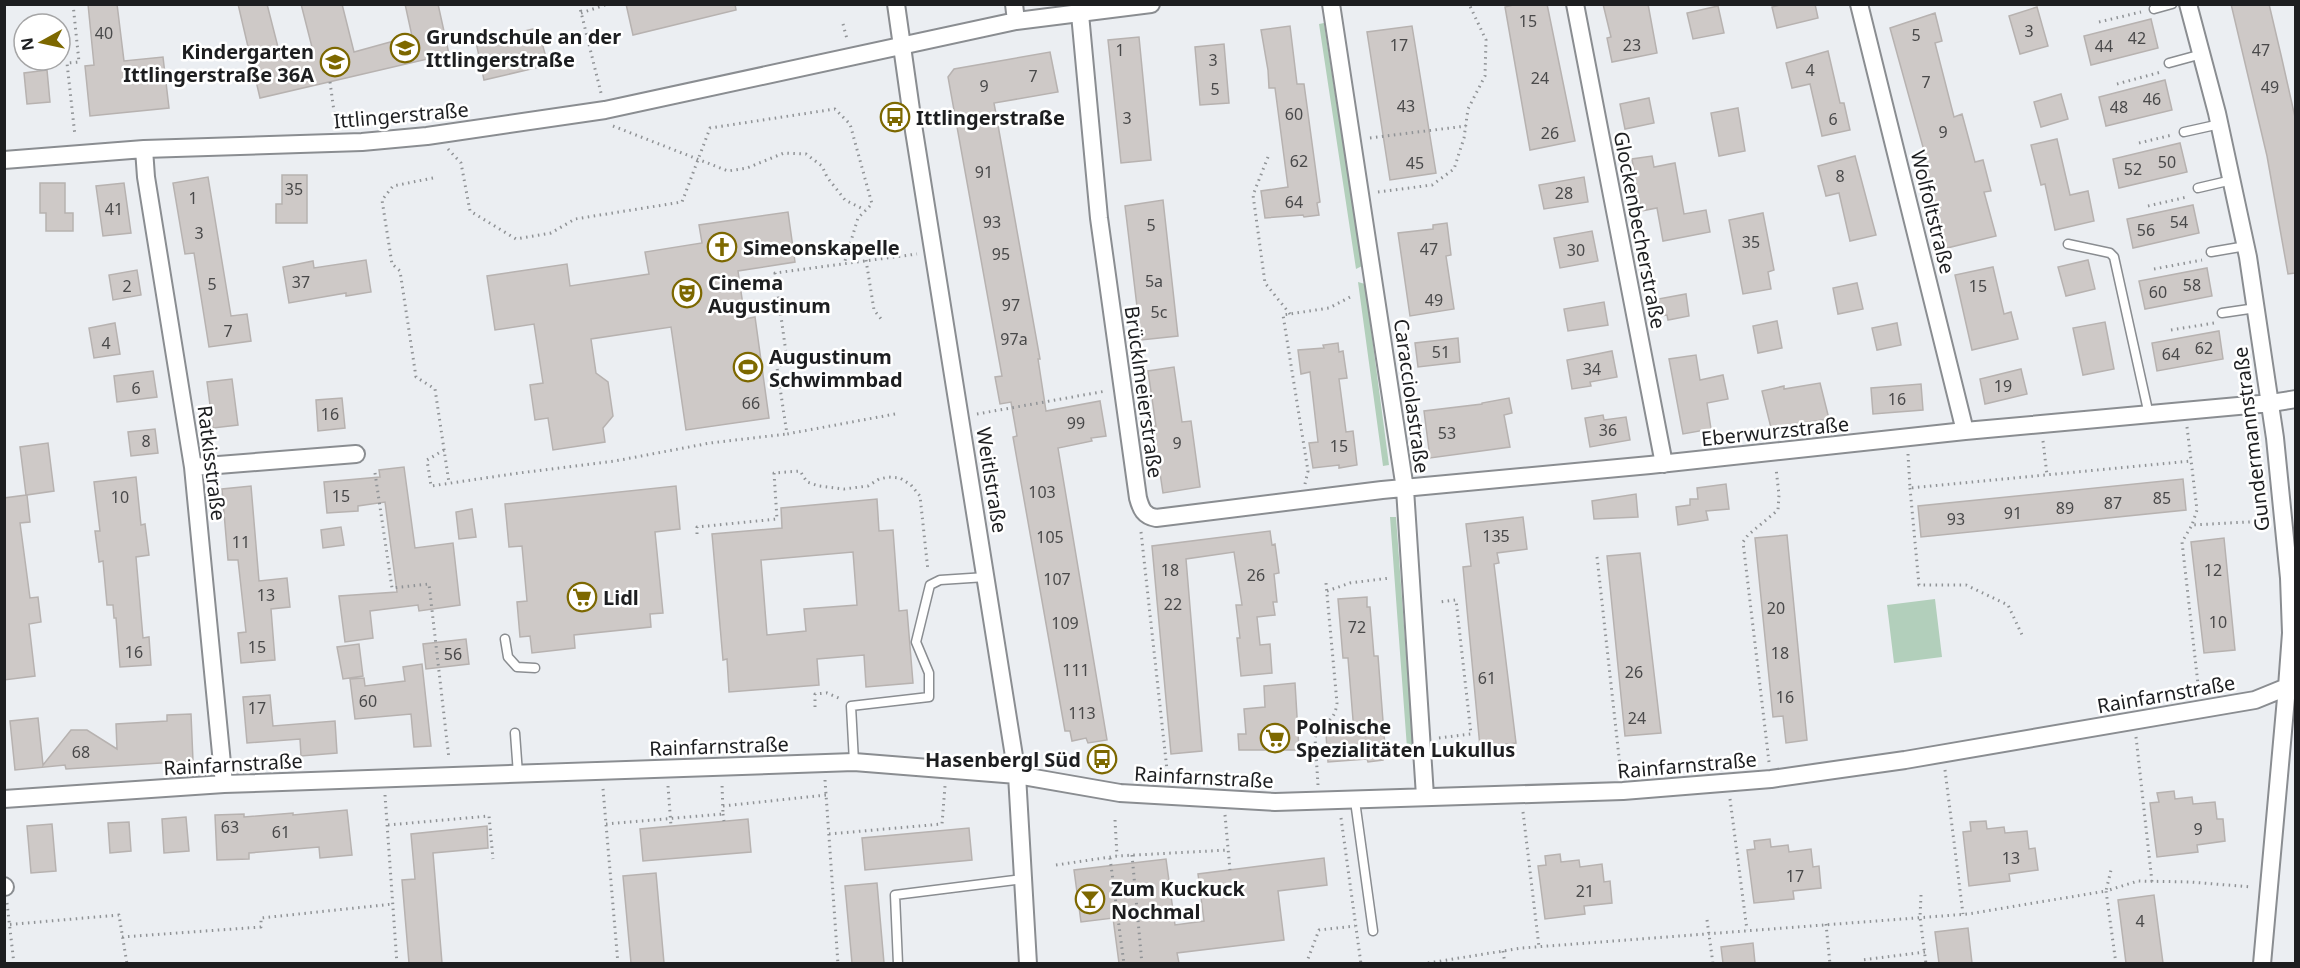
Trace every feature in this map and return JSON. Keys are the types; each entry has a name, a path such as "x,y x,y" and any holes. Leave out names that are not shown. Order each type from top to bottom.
{"street":[{"name":"Weitlstraße","path":"896,4 1017,775 1028,963"},
{"name":"Ittlingerstraße","path":"4,160 144,149 362,142 606,117 902,47 1015,13 1080,14 1151,4"},
{"name":"Caracciolastraße","path":"1331,4 1405,489 1425,796"},
{"name":"Glockenbecherstraße","path":"1575,4 1664,464"},
{"name":"Wolfoltstraße","path":"1859,4 1965,431"},
{"name":"Gundermannstraße","path":"2188,4 2220,124 2246,246 2271,404 2290,607 2291,687 2262,963"},
{"name":"Brücklmeierstraße","path":"1080,14 1099,218 1138,498 1144,513"},
{"name":"Ratkisstraße","path":"144,149 146,177 194,467 224,784"},
{"name":"Eberwurzstraße","path":"1405,489 1664,464 1965,431 2271,404 2295,399"},
{"path":"194,467 356,454"},
{"path":"1144,513 1156,518 1405,489"},
{"name":"Rainfarnstraße","path":"4,799 224,784 854,762 1017,775 1120,793 1224,799 1319,802 1425,796 1623,791 1771,779 1943,754 2255,700 2291,687"}],"lane":[{"path":"2154,9 2172,4"},
{"path":"2169,63 2202,54"},
{"path":"2184,132 2220,124"},
{"path":"2198,188 2232,180"},
{"path":"2068,244 2110,253 2114,257 2149,415"},
{"path":"2211,252 2246,246"},
{"path":"2222,313 2256,308"},
{"path":"854,762 850,706 929,697 929,673 916,642 930,585 940,580 986,577"},
{"path":"505,639 508,657 517,667 535,668"},
{"path":"514,733 518,774"},
{"path":"1347,801 1373,931"},
{"path":"898,963 895,894 1023,879"}],"path":[{"path":"73,4 79,62 67,63 77,153"},
{"path":"579,4 606,117 638,137 699,158 728,171 747,168 784,153 806,154 822,166 827,177 845,200 865,210"},
{"path":"581,13 608,4"},
{"path":"1375,193 1432,184 1454,169 1466,126 1468,109 1485,76 1486,39 1469,4"},
{"path":"2099,22 2154,9"},
{"path":"843,24 848,42"},
{"path":"2116,84 2164,71 2169,63"},
{"path":"330,82 338,142"},
{"path":"435,135 461,162 470,211 516,239 551,233 575,219 682,202 710,128 835,109 850,124 872,204 858,218 844,264"},
{"path":"1366,138 1466,126"},
{"path":"2139,143 2184,132"},
{"path":"1268,157 1253,195 1265,283 1290,314"},
{"path":"433,178 393,186 382,200 392,264 400,271 416,377 435,389 449,483"},
{"path":"2148,206 2194,195 2198,188"},
{"path":"787,434 777,368 787,360 775,273 934,252"},
{"path":"2154,269 2204,260 2211,252"},
{"path":"866,260 874,310 882,320"},
{"path":"1304,500 1303,492 1308,471 1283,315 1329,308 1354,295"},
{"path":"2171,330 2215,323 2222,313"},
{"path":"961,416 1123,389"},
{"path":"2185,412 2197,510 2192,525 2182,542 2201,709"},
{"path":"444,450 427,460 431,486 519,472 615,461 710,443 787,434 896,414"},
{"path":"2042,424 2047,475"},
{"path":"1906,438 1919,585 1966,585 2008,605 2023,637"},
{"path":"1911,488 2191,461"},
{"path":"1771,779 1743,542 1778,510 1776,464"},
{"path":"697,534 697,527 777,519 774,473 800,471 807,482 844,489 868,486 879,479 900,478 911,485 920,496 930,585"},
{"path":"375,473 392,588 429,584 451,776"},
{"path":"1144,513 1141,530 1170,796"},
{"path":"2192,525 2283,520"},
{"path":"1597,557 1623,791"},
{"path":"1327,591 1350,583 1390,578"},
{"path":"1319,802 1315,738 1318,727 1335,716 1337,703 1326,583"},
{"path":"1437,738 1471,734 1456,600 1440,602"},
{"path":"815,708 815,694 827,693 854,704"},
{"path":"2134,721 2152,882"},
{"path":"1943,754 1963,914"},
{"path":"824,763 838,963"},
{"path":"721,767 724,821"},
{"path":"666,769 671,826"},
{"path":"829,834 942,824 945,769"},
{"path":"601,771 618,963"},
{"path":"384,779 398,963"},
{"path":"1728,783 1747,930"},
{"path":"723,806 826,795"},
{"path":"1521,795 1539,947"},
{"path":"1224,799 1230,870"},
{"path":"1347,801 1361,963"},
{"path":"606,824 723,814"},
{"path":"387,825 489,816 493,859"},
{"path":"1115,820 1118,856"},
{"path":"1056,866 1118,856 1228,850"},
{"path":"1132,855 1142,963"},
{"path":"1110,857 1124,963"},
{"path":"2111,870 2106,891 2116,963"},
{"path":"1422,963 1539,947 1963,914 2106,891 2139,881 2269,888"},
{"path":"5,886 14,963"},
{"path":"1921,895 1920,917 1926,963"},
{"path":"122,937 261,927 261,918 393,904"},
{"path":"4,925 119,915 127,963"},
{"path":"1707,920 1713,963"},
{"path":"1826,924 1830,963"},
{"path":"1306,963 1319,930 1356,926"},
{"path":"1503,951 1505,963"},
{"path":"1862,963 1862,960 1924,951"}],"green space":[{"path":"1324,23 1362,266 1356,269 1319,24"},
{"path":"1358,282 1365,284 1389,465 1383,466"},
{"path":"1390,517 1396,517 1413,748 1407,748"},
{"path":"1935,599 1942,657 1894,663 1887,605"}],"building":[{"path":"88,4 117,4 124,61 163,57 169,108 90,116 85,66 94,65"},
{"path":"238,4 267,4 281,59 313,51 301,4 342,4 354,52 412,36 405,4 438,4 449,54 260,98"},
{"path":"626,4 735,4 736,10 633,35"},
{"path":"1517,4 1547,4 1575,141 1530,150 1505,7"},
{"path":"1603,4 1648,4 1657,53 1612,62 1607,38 1611,37"},
{"path":"1784,4 1815,4 1818,18 1777,28 1772,7"},
{"path":"2231,4 2269,4 2295,117 2295,273 2288,274 2267,156"},
{"path":"1718,6 1724,33 1693,39 1687,13"},
{"path":"2037,7 2048,46 2020,54 2009,16"},
{"path":"1935,13 1942,41 1935,43 1954,117 1962,114 1975,162 1983,160 1991,191 1984,192 1996,236 1947,248 1926,166 1928,165 1890,28"},
{"path":"2151,19 2158,48 2091,65 2084,36"},
{"path":"1290,26 1297,84 1304,84 1320,202 1317,203 1319,215 1265,218 1261,191 1288,187 1275,88 1269,88 1261,30"},
{"path":"1412,26 1436,173 1390,180 1367,32"},
{"path":"538,28 548,65 484,80 476,42"},
{"path":"1139,37 1151,160 1121,163 1108,40"},
{"path":"1224,44 1229,103 1200,105 1195,47"},
{"path":"1828,51 1840,103 1844,103 1850,130 1822,136 1810,84 1792,88 1786,63"},
{"path":"1050,52 1058,92 994,103 1040,359 1038,359 1046,411 1100,401 1106,436 1058,448 1107,740 1088,743 1086,738 1072,741 1070,731 1065,731 1013,437 1017,436 1011,402 1000,404 995,377 1002,376 948,77 954,69"},
{"path":"47,72 50,102 27,104 24,73"},
{"path":"2165,80 2172,110 2106,126 2099,97"},
{"path":"2061,94 2068,119 2041,127 2034,102"},
{"path":"1649,98 1654,123 1625,129 1620,104"},
{"path":"1738,108 1745,151 1719,156 1711,113"},
{"path":"2057,139 2070,195 2088,191 2094,221 2055,230 2045,184 2041,185 2031,145"},
{"path":"2180,143 2187,172 2119,188 2113,159"},
{"path":"1652,156 1654,167 1675,163 1684,214 1706,210 1710,232 1663,241 1657,208 1641,211 1632,159"},
{"path":"1855,156 1876,235 1850,241 1839,193 1826,196 1818,166"},
{"path":"282,175 307,175 307,223 276,223 276,204 282,204"},
{"path":"208,177 231,316 247,314 251,341 209,347 194,253 185,254 173,183"},
{"path":"1584,177 1588,202 1544,209 1539,185"},
{"path":"40,183 65,183 65,213 73,213 73,231 46,231 46,213 40,213"},
{"path":"124,183 131,233 103,236 96,186"},
{"path":"1163,200 1178,336 1141,340 1125,206"},
{"path":"2193,205 2199,233 2133,248 2127,219"},
{"path":"788,212 795,262 738,271 745,319 755,317 769,418 686,430 671,327 591,339 596,373 608,382 613,416 603,428 605,442 553,450 548,418 535,420 530,385 543,383 534,324 495,330 487,276 567,264 570,286 649,274 645,252 702,243 699,225"},
{"path":"1763,213 1774,270 1768,272 1771,289 1743,294 1729,220"},
{"path":"1447,223 1451,255 1446,256 1454,309 1410,316 1398,233 1433,229 1433,225"},
{"path":"1592,231 1598,261 1560,268 1554,238"},
{"path":"366,260 371,292 346,296 346,293 289,303 283,267 313,261 314,268"},
{"path":"2088,260 2095,289 2066,296 2058,267"},
{"path":"1993,267 2004,314 2011,312 2018,339 1972,350 1955,275"},
{"path":"2207,268 2212,296 2145,309 2139,281"},
{"path":"137,270 141,295 113,300 109,275"},
{"path":"1857,283 1863,309 1838,314 1833,288"},
{"path":"1686,294 1689,316 1668,320 1667,315 1661,316 1658,299"},
{"path":"1604,302 1608,325 1568,331 1564,309"},
{"path":"1777,321 1782,348 1758,353 1753,326"},
{"path":"2105,322 2114,369 2083,375 2073,328"},
{"path":"115,323 120,354 94,358 89,328"},
{"path":"1897,323 1901,345 1877,350 1872,328"},
{"path":"2219,331 2223,359 2157,371 2152,343"},
{"path":"1458,338 1460,362 1418,367 1415,343"},
{"path":"1338,343 1339,352 1343,351 1347,378 1339,379 1346,432 1353,431 1357,465 1313,468 1309,443 1318,442 1310,372 1301,374 1298,350 1324,348 1323,345"},
{"path":"1612,351 1617,377 1590,382 1591,386 1572,389 1567,360"},
{"path":"1696,355 1700,380 1723,375 1728,399 1707,403 1711,429 1683,434 1669,359"},
{"path":"1174,367 1182,422 1191,421 1200,487 1163,493 1148,371"},
{"path":"2021,369 2027,394 1985,404 1980,379"},
{"path":"153,371 157,397 117,402 114,376"},
{"path":"232,379 238,425 213,428 207,382"},
{"path":"1820,383 1829,419 1771,428 1762,391 1784,386 1784,389"},
{"path":"1921,384 1923,410 1873,414 1871,388"},
{"path":"342,398 345,428 318,431 316,400"},
{"path":"1509,398 1512,413 1504,415 1510,447 1430,458 1424,411 1482,404"},
{"path":"1603,415 1604,420 1626,417 1630,440 1590,447 1585,418"},
{"path":"155,429 158,453 131,456 128,432"},
{"path":"48,443 54,491 27,495 30,522 20,523 30,598 38,597 41,622 29,624 35,676 4,680 4,498 26,495 20,447"},
{"path":"404,467 415,548 453,543 460,605 419,611 418,605 370,611 373,638 345,642 339,596 397,592 385,502 358,506 358,511 327,513 324,482 380,477 379,470"},
{"path":"136,477 141,525 145,524 149,555 136,557 143,638 149,637 151,665 120,667 116,618 114,618 113,605 107,605 103,561 99,562 95,531 100,531 94,482"},
{"path":"2183,479 2186,510 1921,537 1918,506"},
{"path":"1726,484 1729,509 1706,511 1708,520 1678,525 1676,507 1690,505 1690,499 1698,499 1697,488"},
{"path":"251,486 259,581 287,578 290,607 271,609 275,660 241,663 238,633 246,632 238,560 228,560 222,489"},
{"path":"676,486 680,529 655,532 663,613 650,614 651,627 574,635 575,648 532,653 530,636 520,637 517,602 527,601 522,546 509,547 505,504"},
{"path":"1636,494 1638,517 1594,519 1592,501"},
{"path":"877,499 879,531 893,530 899,611 907,610 913,683 866,687 864,655 817,659 819,685 729,692 727,659 723,660 712,534 782,528 781,508","holes":["853,552 857,605 804,609 806,631 767,635 761,560"]},
{"path":"472,509 476,537 459,539 456,512"},
{"path":"1523,517 1527,549 1497,553 1499,563 1494,564 1516,743 1480,747 1463,567 1471,566 1466,524"},
{"path":"341,527 344,545 323,548 321,530"},
{"path":"1270,531 1272,545 1275,544 1279,573 1274,574 1277,602 1273,602 1275,615 1257,617 1260,645 1270,644 1272,673 1241,676 1236,605 1242,605 1234,552 1186,559 1202,751 1171,754 1152,546"},
{"path":"1787,535 1807,740 1786,743 1783,716 1773,717 1755,538"},
{"path":"2224,538 2235,650 2204,653 2191,542"},
{"path":"1640,553 1661,733 1625,736 1607,556"},
{"path":"1367,597 1367,607 1370,607 1374,656 1378,656 1385,747 1382,748 1383,760 1328,762 1326,734 1354,732 1348,658 1343,658 1338,599"},
{"path":"466,639 469,664 426,669 423,644"},
{"path":"359,644 363,676 343,679 337,647"},
{"path":"422,664 431,746 414,747 411,714 355,719 350,679 364,678 365,686 405,681 403,667"},
{"path":"1295,683 1299,750 1239,750 1238,734 1246,734 1244,709 1265,707 1264,686"},
{"path":"270,695 273,726 335,721 337,753 301,756 300,739 247,743 243,697"},
{"path":"191,714 193,761 66,769 65,765 15,770 10,721 38,718 43,765 71,730 87,730 117,749 116,724 167,721 167,715"},
{"path":"2174,791 2175,799 2192,797 2193,804 2215,802 2217,819 2223,819 2225,841 2197,845 2198,852 2157,857 2150,803 2159,802 2157,793"},
{"path":"347,810 352,855 320,858 319,847 249,853 249,859 217,860 215,815 244,814 244,817"},
{"path":"186,817 189,851 164,853 162,819"},
{"path":"748,819 751,852 643,861 640,829"},
{"path":"1986,821 1987,829 2004,827 2005,833 2027,831 2029,849 2035,848 2038,870 2009,874 2010,881 1969,886 1963,832 1971,831 1970,822"},
{"path":"129,822 131,851 110,853 108,823"},
{"path":"52,824 56,871 31,873 27,826"},
{"path":"487,826 488,848 433,853 442,963 409,963 402,880 415,879 411,834"},
{"path":"969,828 972,860 865,870 862,838"},
{"path":"1770,839 1771,847 1788,845 1789,852 1811,849 1813,867 1819,866 1821,888 1793,891 1794,899 1754,903 1747,850 1755,849 1754,841"},
{"path":"1560,854 1561,862 1579,860 1580,867 1602,864 1604,882 1610,881 1612,903 1584,906 1585,914 1545,919 1538,866 1546,865 1545,856"},
{"path":"1324,858 1327,885 1278,891 1284,940 1177,953 1179,963 1119,963 1113,918 1081,922 1074,870 1166,859 1175,925 1204,921 1198,874"},
{"path":"656,873 664,963 631,963 623,876"},
{"path":"877,883 884,963 852,963 845,886"},
{"path":"2154,895 2163,963 2126,963 2118,900"},
{"path":"1968,928 1972,963 1939,963 1935,932"},
{"path":"1753,943 1755,963 1723,963 1721,947"}],"place":[{"name":"Grundschule an der Ittlingerstraße","path":"405,48"},
{"name":"Kindergarten Ittlingerstraße 36A","path":"335,62"},
{"name":"Ittlingerstraße","path":"895,117"},
{"name":"Simeonskapelle","path":"722,247"},
{"name":"Cinema Augustinum","path":"687,293"},
{"name":"Augustinum Schwimmbad","path":"748,367"},
{"name":"Lidl","path":"582,597"},
{"name":"Polnische Spezialitäten Lukullus","path":"1275,738"},
{"name":"Hasenbergl Süd","path":"1102,759"},
{"name":"Zum Kuckuck Nochmal","path":"1090,899"}]}
